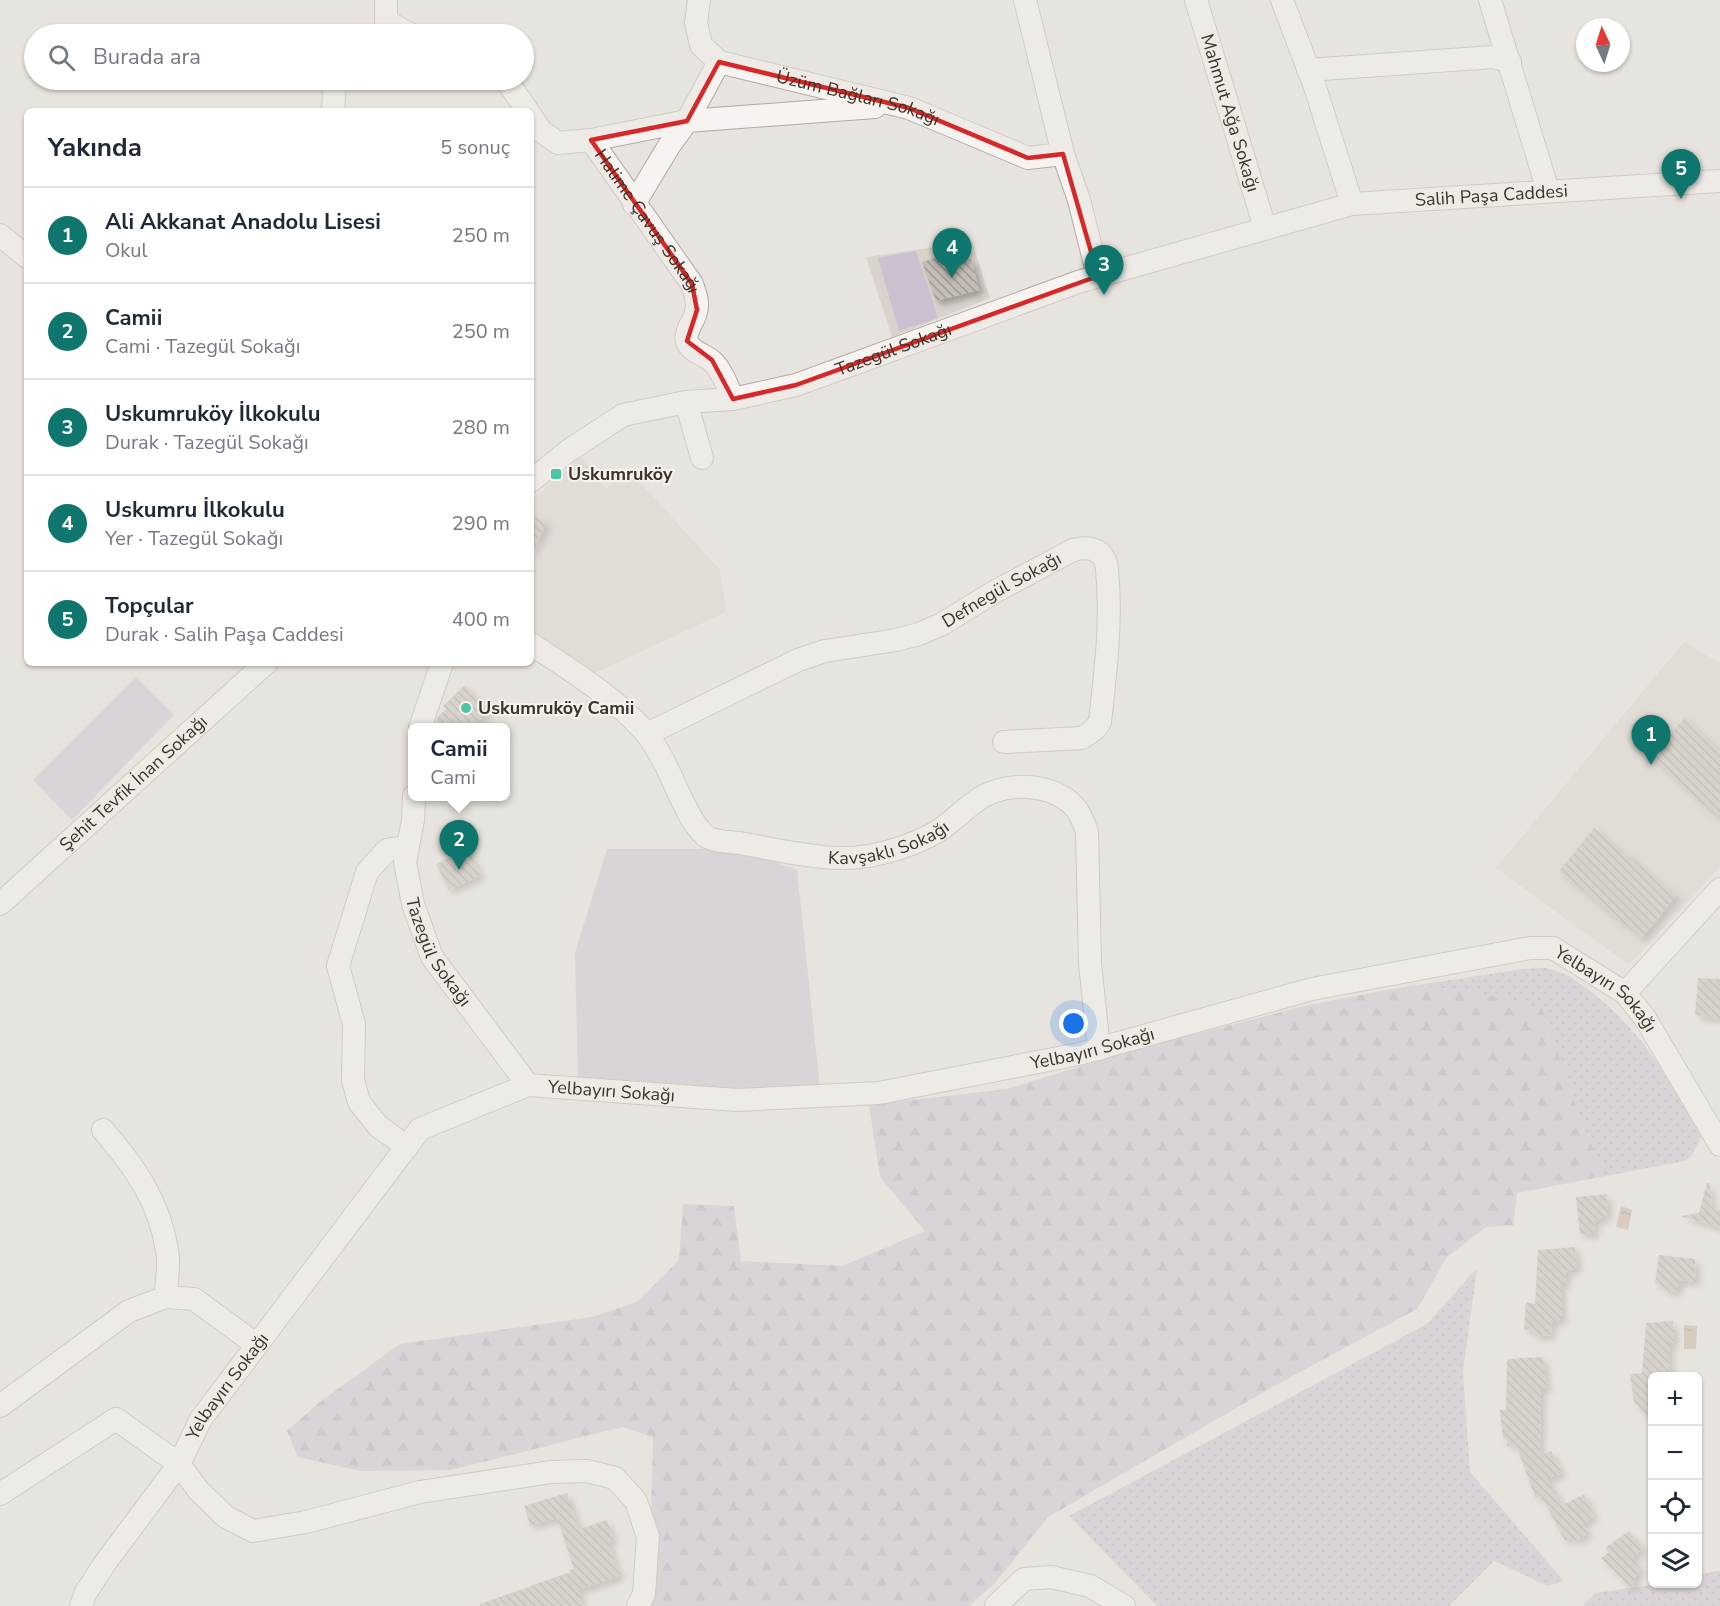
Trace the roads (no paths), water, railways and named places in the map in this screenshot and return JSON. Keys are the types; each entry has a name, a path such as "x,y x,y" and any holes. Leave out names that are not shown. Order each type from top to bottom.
{"street":[{"path":"386,0 386,21 392,24"},
{"path":"634,204 687,121 719,62 701,45 696,23 699,0"},
{"path":"1025,0 1063,154 1098,276"},
{"name":"Mahmut Ağa Sokağı","path":"1196,0 1265,228"},
{"path":"1282,0 1308,70 1352,204"},
{"path":"1490,0 1548,191"},
{"path":"1308,70 1494,57 1510,62"},
{"name":"Üzüm Bağları Sokağı","path":"719,62 909,108 1028,158 1063,154"},
{"path":"333,108 334,90"},
{"path":"513,90 526,108"},
{"path":"534,120 541,131 558,143 591,140 687,121 897,105"},
{"name":"Halime Çavuş Sokağı","path":"591,140 694,290 697,310 687,334 687,341 690,346 712,360 722,373 733,399"},
{"name":"Salih Paşa Caddesi","path":"1265,228 1352,204 1720,181"},
{"name":"Tazegül Sokağı","path":"534,479 568,451 623,415 686,402 733,399 796,385 1098,276 1265,228"},
{"path":"0,236 24,255"},
{"path":"686,402 702,458"},
{"name":"Defnegül Sokağı","path":"647,734 798,660 825,651 896,640 919,634 942,624 996,591 1073,550 1082,548 1095,550 1106,562 1109,604 1100,722 1095,729 1082,738 1004,742"},
{"name":"Kavşaklı Sokağı","path":"534,646 612,701 647,734 666,765 695,824 708,838 818,857 867,856 932,834 982,798 1008,788 1042,789 1060,796 1073,805 1082,817 1087,832 1090,963 1099,1049"},
{"name":"Şehit Tevfik İnan Sokağı","path":"0,904 263,666"},
{"path":"422,723 441,666"},
{"name":"Tazegül Sokağı","path":"414,801 413,820 405,862 413,904 432,957 528,1085"},
{"path":"406,1147 378,1126 359,1102 353,1080 354,1024 338,966 367,872 387,850 408,847"},
{"path":"1625,993 1720,889"},
{"name":"Yelbayırı Sokağı","path":"81,1606 85,1594 105,1563 179,1464 201,1419 420,1129 528,1085 737,1100 879,1093 1099,1049 1312,989 1530,948 1554,948 1625,993 1645,1018 1720,1145"},
{"path":"103,1130 132,1163 157,1210 168,1252 166,1297"},
{"path":"0,1406 129,1311 166,1297 194,1299 257,1345"},
{"path":"0,1494 116,1419 179,1464 199,1491 226,1517 253,1531 306,1522 420,1492 551,1472 587,1471 615,1478 636,1501 648,1537 644,1594 638,1606"},
{"path":"996,1606 1024,1579 1051,1577 1090,1586 1124,1606"}],"water":[{"path":"1621,1206 1632,1210 1628,1230 1616,1227"},
{"path":"1684,1325 1697,1326 1696,1349 1684,1349"}],"place":[{"name":"Topçular","path":"1681,199"},
{"name":"Uskumru İlkokulu","path":"952,278"},
{"name":"Uskumruköy İlkokulu","path":"1104,295"},
{"name":"Uskumruköy","path":"556,474"},
{"name":"Uskumruköy Camii","path":"466,708"},
{"name":"Ali Akkanat Anadolu Lisesi","path":"1651,765"},
{"name":"Camii","path":"459,870"}]}
